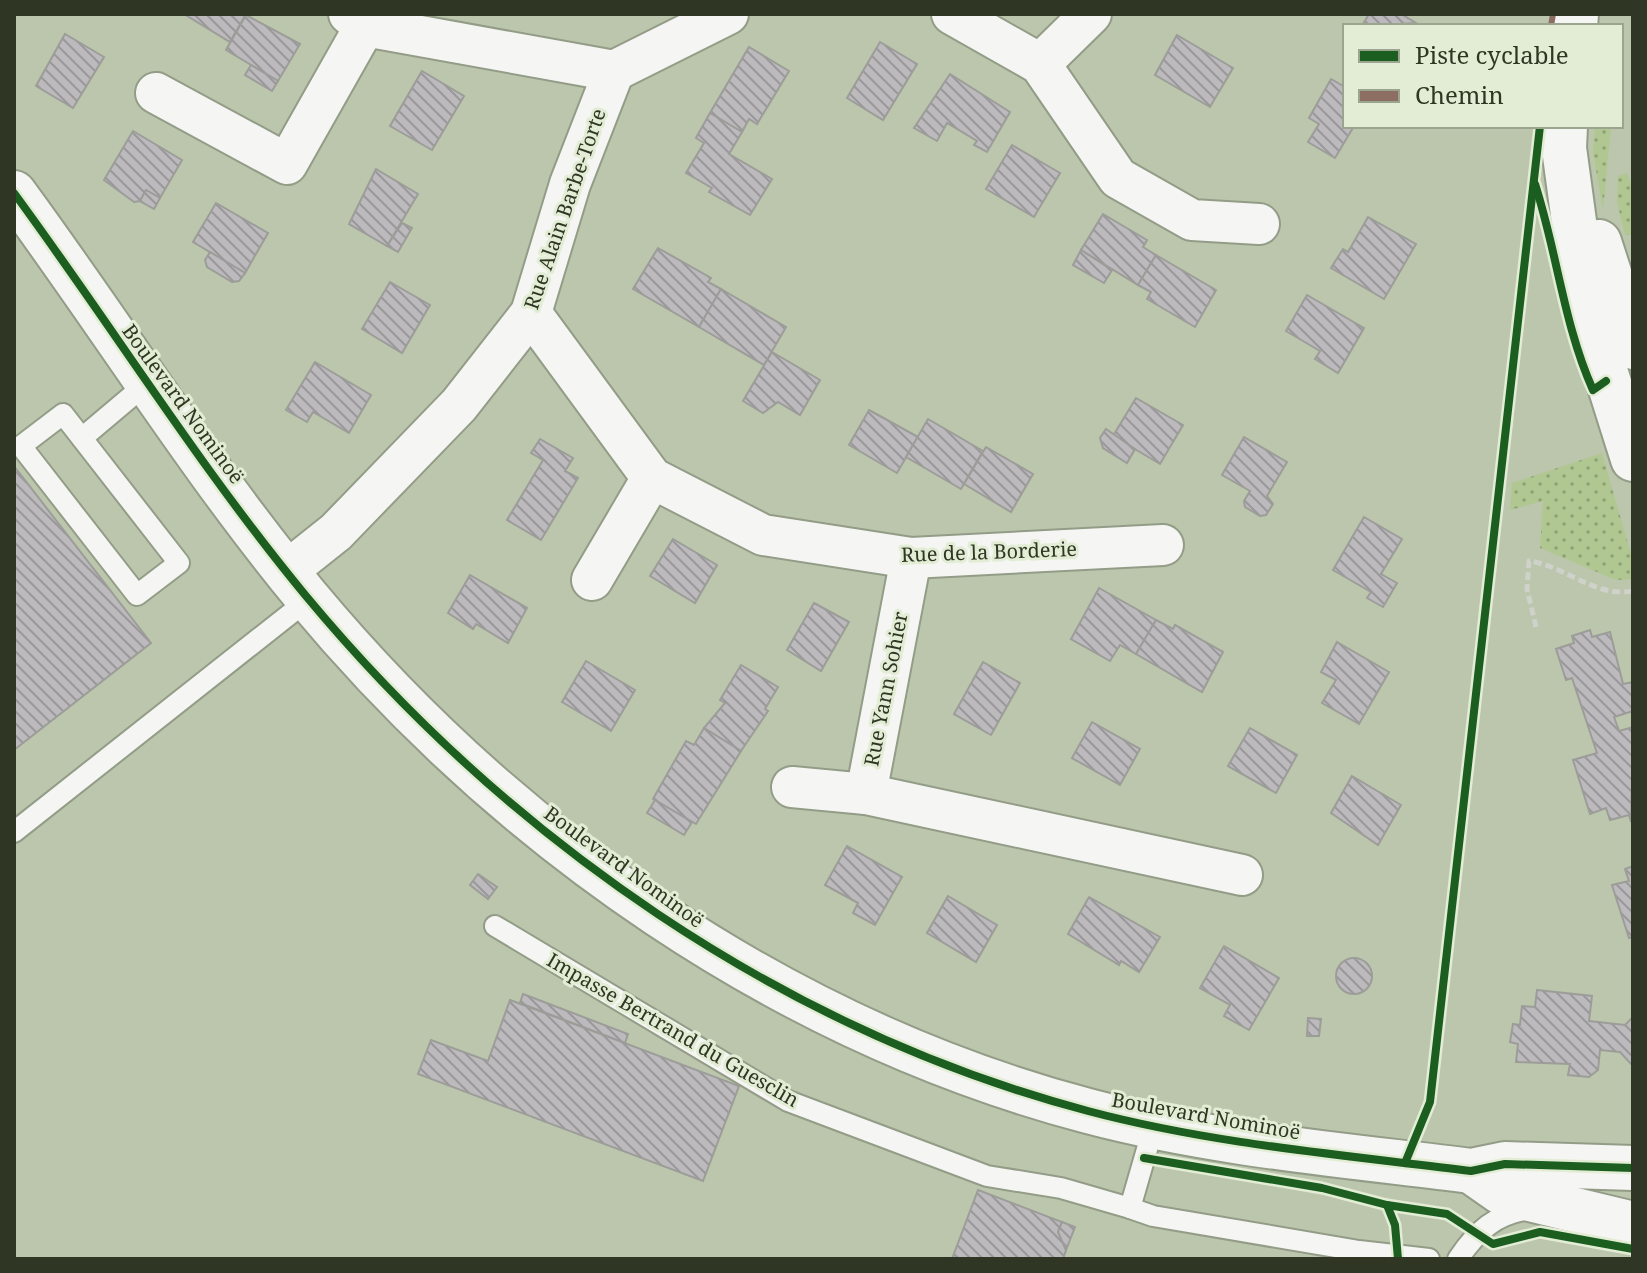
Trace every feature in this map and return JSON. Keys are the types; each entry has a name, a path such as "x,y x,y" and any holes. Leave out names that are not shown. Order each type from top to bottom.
{"street":[{"path":"156,93 287,164 357,20 614,71 728,14"},
{"path":"952,14 1040,64 1118,178 1192,220 1259,224"},
{"path":"1040,64 1091,14"},
{"name":"Rue Alain Barbe-Torte","path":"298,585 336,532 459,405 531,313 570,184 614,71"},
{"path":"1565,128 1564,148 1586,310 1633,459"},
{"path":"1587,128 1591,208 1608,276 1633,347"},
{"name":"Boulevard Nominoë","path":"14,193 146,384 298,585 440,737 550,836 642,904 742,968 931,1061 1028,1094 1154,1125 1471,1171"},
{"name":"Rue de la Borderie","path":"531,313 652,478 763,535 911,558 1163,545"},
{"path":"592,580 652,478"},
{"name":"Rue Yann Sohier","path":"792,787 866,794 911,558"},
{"path":"866,794 1242,875"},
{"path":"1471,1171 1505,1164 1633,1168"},
{"path":"1471,1171 1501,1192 1633,1224"}],"lane":[{"path":"82,438 146,384"},
{"path":"63,414 82,438 179,563 137,595 21,446 63,414"},
{"path":"14,832 298,585"},
{"name":"Impasse Bertrand du Guesclin","path":"495,926 788,1101 987,1176 1061,1188 1153,1216 1285,1239 1429,1259"},
{"path":"1130,1208 1154,1125"},
{"path":"1458,1259 1477,1232 1497,1218 1555,1207"}],"path":[{"path":"1536,627 1527,589 1529,561 1552,564 1603,591 1633,591"}],"green space":[{"path":"1595,128 1611,128 1603,210 1593,152"},
{"path":"1627,173 1633,189 1633,240 1630,234 1625,235 1617,202 1618,176"},
{"path":"1602,453 1633,561 1633,579 1616,580 1540,548 1543,501 1510,510 1512,483"}],"building":[{"path":"184,14 246,14 230,42"},
{"path":"1369,14 1401,14 1416,23 1398,24 1363,24"},
{"path":"246,15 300,44 278,81 226,50"},
{"path":"65,34 104,57 73,108 36,86"},
{"path":"1177,35 1233,68 1210,107 1155,75"},
{"path":"880,42 917,64 883,120 847,98"},
{"path":"749,47 789,71 757,124 749,119 742,132 710,113"},
{"path":"251,65 278,81 272,91 245,75"},
{"path":"422,71 464,96 432,150 390,126"},
{"path":"950,74 1010,112 987,152 974,145 977,141 947,123 937,141 914,128"},
{"path":"1331,79 1343,86 1343,128 1353,128 1335,158 1308,142 1319,124 1309,118"},
{"path":"710,113 742,132 729,154 772,179 750,215 709,192 712,188 686,173 704,143 696,138"},
{"path":"133,131 182,160 160,198 146,190 140,201 134,202 104,180"},
{"path":"1012,145 1060,173 1034,217 986,189"},
{"path":"376,169 418,194 387,246 349,224"},
{"path":"146,190 160,198 154,209 140,201"},
{"path":"216,203 268,233 245,273 193,242"},
{"path":"1103,214 1147,240 1143,247 1156,255 1138,285 1081,250"},
{"path":"1368,217 1416,244 1384,299 1331,268 1343,249 1348,252"},
{"path":"402,223 412,228 398,252 387,246"},
{"path":"658,248 711,278 708,282 721,289 699,327 633,289"},
{"path":"1081,250 1112,270 1104,283 1073,265"},
{"path":"210,252 245,273 239,281 232,282 207,267 205,260"},
{"path":"1156,255 1216,290 1195,327 1147,299 1151,292 1138,285"},
{"path":"390,282 430,305 402,353 362,329"},
{"path":"721,289 786,327 764,365 699,327"},
{"path":"1307,295 1364,328 1338,373 1315,359 1320,351 1286,331"},
{"path":"772,352 820,380 800,415 778,402 763,413 743,401"},
{"path":"315,362 371,395 349,433 313,412 307,422 286,410"},
{"path":"1136,398 1183,425 1160,464 1113,436"},
{"path":"869,410 918,437 897,473 849,445"},
{"path":"928,419 983,451 961,489 906,457"},
{"path":"1106,429 1135,449 1127,463 1103,448 1100,438"},
{"path":"1244,437 1287,462 1267,496 1273,504 1266,515 1260,516 1245,507 1244,501 1250,491 1222,475"},
{"path":"540,439 573,458 565,471 578,478 541,540 507,520 543,460 531,453"},
{"path":"986,447 1033,474 1011,512 964,484"},
{"path":"14,466 151,643 14,750"},
{"path":"1364,517 1402,539 1381,574 1397,583 1383,607 1367,598 1371,592 1333,570"},
{"path":"673,539 717,565 695,603 650,576"},
{"path":"470,575 527,608 508,643 476,624 473,629 448,613"},
{"path":"1099,588 1156,620 1136,654 1120,645 1110,661 1071,639"},
{"path":"814,603 849,622 821,671 787,650"},
{"path":"1156,620 1173,629 1175,625 1223,652 1202,692 1136,654"},
{"path":"1590,630 1592,637 1610,632 1623,684 1633,682 1633,711 1614,717 1619,731 1633,727 1631,822 1629,815 1610,820 1606,808 1590,814 1573,760 1597,753 1572,678 1566,680 1556,649 1574,643 1572,636"},
{"path":"1337,642 1389,672 1359,724 1322,703 1336,680 1321,672"},
{"path":"586,661 635,690 611,731 562,702"},
{"path":"983,662 1020,683 991,735 954,714"},
{"path":"741,665 778,687 765,709 768,711 741,751 704,728 725,703 720,700"},
{"path":"1092,722 1140,749 1120,785 1072,758"},
{"path":"704,728 741,751 696,824 653,799 686,741 694,745"},
{"path":"1250,728 1297,755 1276,793 1228,766"},
{"path":"1352,776 1401,805 1378,845 1331,813"},
{"path":"655,800 692,822 684,835 647,813"},
{"path":"847,846 902,877 875,925 853,913 858,903 825,885"},
{"path":"1633,866 1633,937 1629,938 1612,885 1629,881 1625,869"},
{"path":"478,874 497,887 488,899 470,885"},
{"path":"948,896 997,925 976,962 927,933"},
{"path":"1089,897 1160,937 1139,972 1121,961 1119,965 1068,934"},
{"path":"1224,946 1279,978 1249,1030 1224,1016 1230,1005 1200,988"},
{"path":"1354,958 1367,963 1372,976 1367,989 1354,994 1341,989 1336,976 1341,963"},
{"path":"1537,990 1592,996 1589,1021 1625,1025 1633,1017 1633,1066 1620,1052 1600,1050 1598,1070 1589,1077 1568,1075 1570,1064 1516,1062 1518,1044 1510,1042 1513,1024 1520,1025 1522,1006 1535,1007"},
{"path":"523,994 628,1034 625,1043 520,1003"},
{"path":"510,1000 739,1086 703,1181 418,1074 431,1040 488,1061"},
{"path":"1308,1018 1321,1019 1319,1036 1307,1036"},
{"path":"978,1190 1062,1222 1058,1232 1066,1250 1063,1259 952,1259"},
{"path":"1062,1222 1075,1227 1066,1250 1058,1232"}],"marked path":[{"path":"1551,24 1553,14"}],"cycle path":[{"path":"1405,1163 1430,1102 1540,128"},
{"path":"1535,184 1583,366 1593,390 1606,381"},
{"path":"14,193 229,498 306,596 385,685 470,768 562,844 658,914 759,977 865,1031 975,1076 1088,1111 1135,1122 1278,1147 1471,1171 1505,1164 1633,1168"},
{"path":"1144,1158 1322,1188 1387,1205 1395,1225 1398,1259"},
{"path":"1387,1205 1447,1214 1493,1244 1540,1232 1633,1249"}]}
